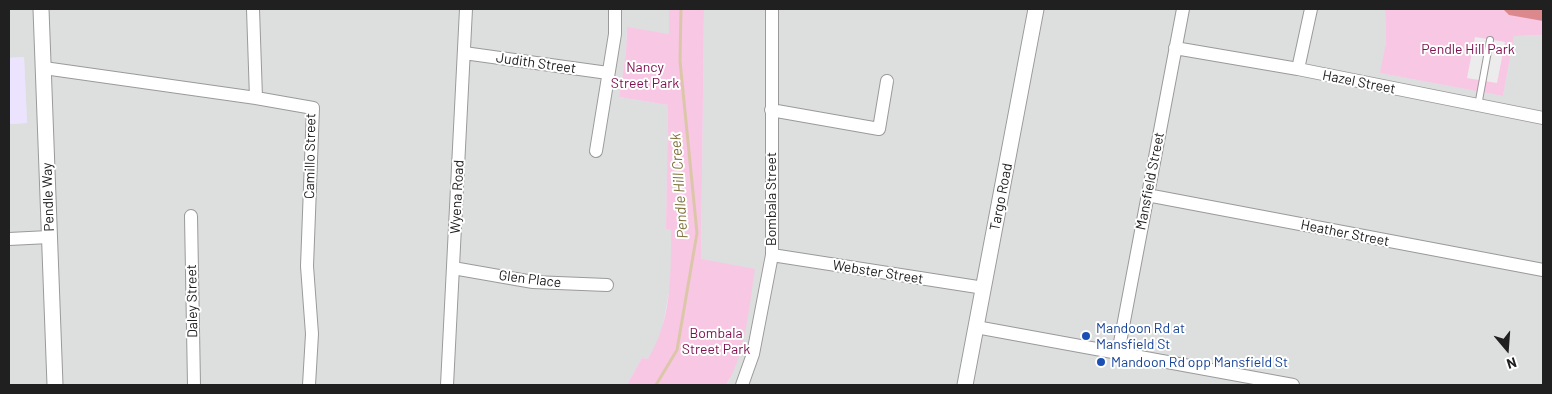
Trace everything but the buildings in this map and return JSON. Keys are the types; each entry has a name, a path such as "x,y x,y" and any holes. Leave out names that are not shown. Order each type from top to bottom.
{"street":[{"name":"Pendle Way","path":"41,9 55,385"},
{"path":"253,9 256,98"},
{"name":"Wyena Road","path":"447,385 466,9"},
{"path":"596,151 615,34 616,9"},
{"name":"Bombala Street","path":"742,385 753,354 772,255 772,9"},
{"name":"Targo Road","path":"965,385 1036,9"},
{"name":"Mansfield Street","path":"1118,353 1183,9"},
{"path":"1298,69 1311,9"},
{"name":"Hazel Street","path":"1175,48 1298,69 1543,118"},
{"name":"Judith Street","path":"464,53 608,73"},
{"name":"Camillo Street","path":"44,68 256,98 313,108 307,266 312,334 309,385"},
{"path":"771,110 878,129 887,81"},
{"name":"Heather Street","path":"1148,195 1543,270"},
{"name":"Daley Street","path":"191,216 194,385"},
{"path":"9,239 49,237"},
{"name":"Webster Street","path":"772,255 984,288"},
{"name":"Glen Place","path":"453,268 533,282 607,285"},
{"path":"976,327 1293,385"}],"lane":[{"path":"1478,106 1490,40"}],"shaded area":[{"path":"9,9 669,9 669,34 627,28 626,53 619,97 668,105 666,229 671,230 671,281 662,330 656,347 648,359 642,358 627,385 9,385 9,124 27,123 24,57 9,58"},
{"path":"704,9 1385,9 1386,42 1381,73 1503,96 1514,36 1543,35 1543,385 726,385 730,379 701,259"},
{"path":"1503,9 1543,9 1543,21 1509,15"},
{"path":"1475,37 1505,42 1497,83 1467,78"},
{"path":"24,57 27,123 9,124 9,58"}],"green space":[{"path":"669,9 704,9 701,259 755,269 742,344 733,373 726,385 627,385 642,358 648,359 656,344 662,329 669,296 671,230 666,229 668,105 619,97 626,53 627,27 669,34"},
{"name":"Pendle Hill Park","path":"1385,9 1543,9 1543,35 1514,36 1503,96 1380,73 1386,42"}],"waterway":[{"name":"Pendle Hill Creek","path":"656,385 677,350 697,233 680,61 681,9"}],"place":[{"name":"Mandoon Rd at Mansfield St","path":"1086,336"},
{"name":"Mandoon Rd opp Mansfield St","path":"1101,362"}],"park label":[{"name":"Nancy Street Park","path":"645,76"},
{"name":"Bombala Street Park","path":"716,342"}]}
